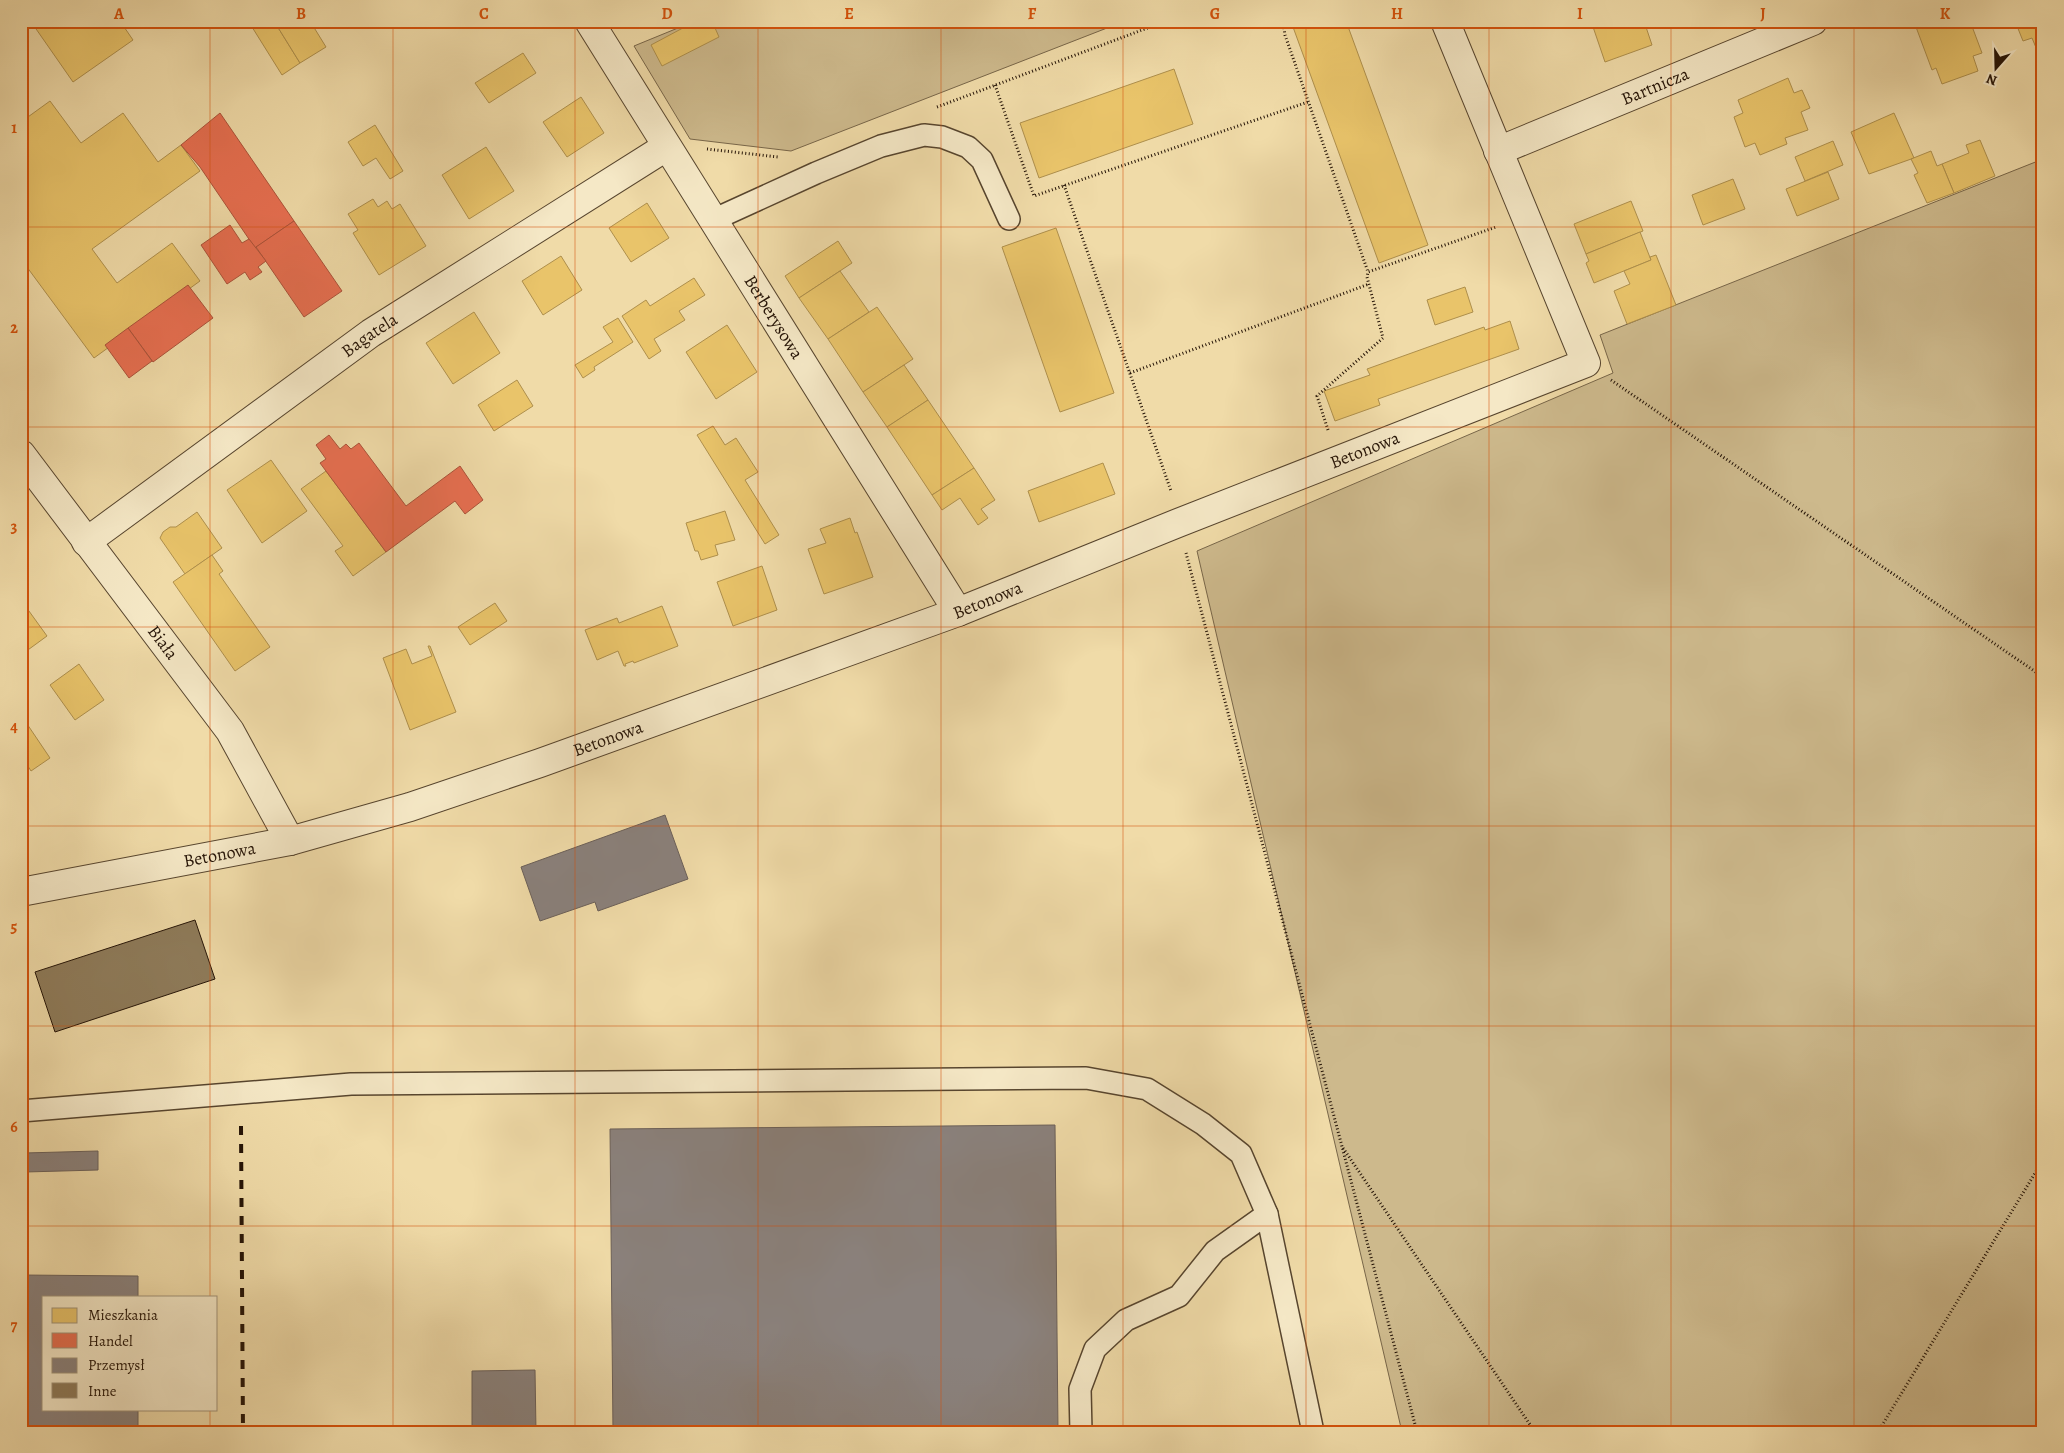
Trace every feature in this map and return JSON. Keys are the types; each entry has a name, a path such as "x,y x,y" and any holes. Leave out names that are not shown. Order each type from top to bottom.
{"street":[{"name":"Berberysowa","path":"589,21 958,612"},
{"path":"1445,21 1586,363"},
{"name":"Bartnicza","path":"1498,151 1813,21"},
{"name":"Bagatela","path":"86,542 372,333 666,146"},
{"name":"Betonowa","path":"21,892 290,841 410,807 503,776 958,612 1178,523 1586,363"},
{"name":"Biała","path":"21,454 230,731 290,841"}],"lane":[{"path":"713,220 881,146 924,135 942,137 968,147 982,160 1008,219"},
{"path":"21,1111 350,1084 1086,1078 1147,1089 1203,1124 1241,1154 1267,1214 1313,1432"},
{"path":"1082,1432 1080,1389 1095,1349 1126,1320 1179,1296 1215,1251 1267,1214"}],"path":[{"path":"932,109 1166,21"},
{"path":"1283,21 1285,35 1368,272 1369,284 1383,338 1317,396 1337,461"},
{"path":"995,85 1034,196 1308,102"},
{"path":"698,148 786,158"},
{"path":"1064,185 1171,492"},
{"path":"1368,272 1525,217"},
{"path":"1130,373 1369,284"},
{"path":"1586,363 2043,677"},
{"path":"1178,523 1417,1432"},
{"path":"1342,1145 1535,1432"},
{"path":"1878,1432 2043,1160"}],"shaded area":[{"path":"695,21 1125,21 791,151 690,139 634,46"},
{"path":"2043,159 2043,1432 1402,1432 1197,551 1613,373 1600,335"}],"building: Mieszkania":[{"path":"41,21 120,21 133,40 73,82 34,26"},
{"path":"261,21 274,21 300,63 282,75 252,27"},
{"path":"274,21 310,21 326,47 300,63"},
{"path":"696,21 712,21 719,37 662,66 651,45"},
{"path":"1308,21 1346,21 1428,245 1379,263 1293,27"},
{"path":"1591,21 1644,21 1652,45 1605,62"},
{"path":"1932,21 1970,21 1982,53 1973,56 1978,71 1942,84 1936,68 1932,70 1916,27"},
{"path":"2015,21 2043,21 2043,48 2037,50 2032,38 2023,41"},
{"path":"523,53 536,73 489,103 475,83"},
{"path":"1174,69 1193,124 1039,178 1020,123"},
{"path":"1788,78 1794,93 1802,90 1810,108 1801,112 1808,130 1785,138 1787,144 1760,155 1755,143 1745,147 1734,117 1743,113 1738,100"},
{"path":"581,97 604,133 567,157 543,122"},
{"path":"50,101 81,143 123,113 158,162 181,145 200,171 92,249 117,283 172,243 200,281 94,358 21,259 21,122"},
{"path":"1894,113 1914,158 1869,174 1851,132"},
{"path":"375,125 403,171 390,179 376,158 363,166 348,142"},
{"path":"1980,140 1995,176 1954,193 1942,164 1969,153 1966,145"},
{"path":"1833,141 1843,165 1805,181 1795,157"},
{"path":"486,147 514,191 469,219 442,175"},
{"path":"1931,151 1937,166 1942,164 1954,193 1927,203 1914,175 1918,173 1911,159"},
{"path":"1828,172 1839,199 1797,216 1786,189"},
{"path":"1733,179 1745,209 1703,225 1692,195"},
{"path":"373,199 378,207 387,201 392,209 400,204 426,246 379,275 353,233 358,230 348,214"},
{"path":"1631,201 1643,231 1586,254 1574,224"},
{"path":"647,203 669,238 631,262 609,228"},
{"path":"1056,228 1114,393 1060,412 1002,247"},
{"path":"1640,232 1651,260 1594,283 1586,263 1589,261 1586,254"},
{"path":"838,241 852,263 799,298 785,276"},
{"path":"1656,255 1676,305 1627,324 1614,291 1630,284 1624,271 1651,260 1650,257"},
{"path":"561,256 582,290 543,315 522,281"},
{"path":"840,271 869,312 828,339 799,298"},
{"path":"694,278 705,295 679,311 685,320 654,339 661,351 649,359 622,316 646,300 650,306"},
{"path":"1465,287 1473,312 1435,325 1427,300"},
{"path":"877,307 913,359 863,392 828,339"},
{"path":"474,312 500,353 453,384 426,343"},
{"path":"618,318 633,342 594,367 595,370 583,378 575,365 613,342 603,327"},
{"path":"1510,321 1519,349 1378,399 1380,405 1335,421 1324,391 1370,375 1367,369 1484,327 1485,330"},
{"path":"727,325 757,372 716,399 686,352"},
{"path":"904,365 928,400 887,427 863,392"},
{"path":"517,380 533,406 494,431 478,405"},
{"path":"928,400 974,468 932,495 887,427"},
{"path":"713,426 725,445 736,438 758,472 745,480 779,535 765,544 697,435"},
{"path":"271,460 307,511 262,543 227,490"},
{"path":"1103,463 1115,494 1039,522 1028,491"},
{"path":"974,468 995,500 981,509 988,518 978,525 960,498 942,510 932,495"},
{"path":"326,471 386,552 353,576 335,551 343,546 301,489"},
{"path":"725,511 735,540 715,545 718,555 701,560 698,551 695,551 686,523"},
{"path":"197,512 222,548 185,574 160,538 163,532 170,527 176,527"},
{"path":"850,518 873,577 824,594 808,549 826,543 820,529"},
{"path":"212,555 223,571 219,574 270,647 235,671 173,582"},
{"path":"762,566 777,610 733,626 717,582"},
{"path":"21,600 47,636 21,655"},
{"path":"495,603 507,621 470,645 458,627"},
{"path":"662,606 678,646 634,663 633,661 625,664 626,666 624,666 618,651 597,660 585,630 617,618 619,623"},
{"path":"428,646 430,646 456,712 410,730 383,658 406,649 412,664 432,656"},
{"path":"79,664 104,700 75,720 50,685"},
{"path":"21,715 50,758 31,771 21,755"}],"building: Handel":[{"path":"220,113 294,221 255,248 200,167 181,145"},
{"path":"294,221 342,291 304,317 256,247"},
{"path":"230,225 242,243 249,239 266,261 258,267 262,272 250,280 245,272 227,284 201,245"},
{"path":"188,285 213,318 153,362 128,328"},
{"path":"128,328 152,361 129,378 105,345"},
{"path":"329,435 340,449 346,444 351,449 359,443 406,506 460,466 483,500 465,514 455,501 386,552 320,463 326,459 316,445"}],"building: Przemysł":[{"path":"665,815 688,879 598,911 595,902 540,921 521,867"},
{"path":"1055,1125 1058,1432 613,1432 610,1129"},
{"path":"98,1151 98,1170 25,1172 24,1153"},
{"path":"21,1275 138,1276 138,1296 42,1296 42,1410 138,1410 138,1432 21,1432"},
{"path":"535,1370 536,1432 472,1432 472,1371"}],"building: Inne":[{"path":"195,920 215,979 55,1032 35,972"}],"railway":[{"path":"241,1126 243,1432"}]}
